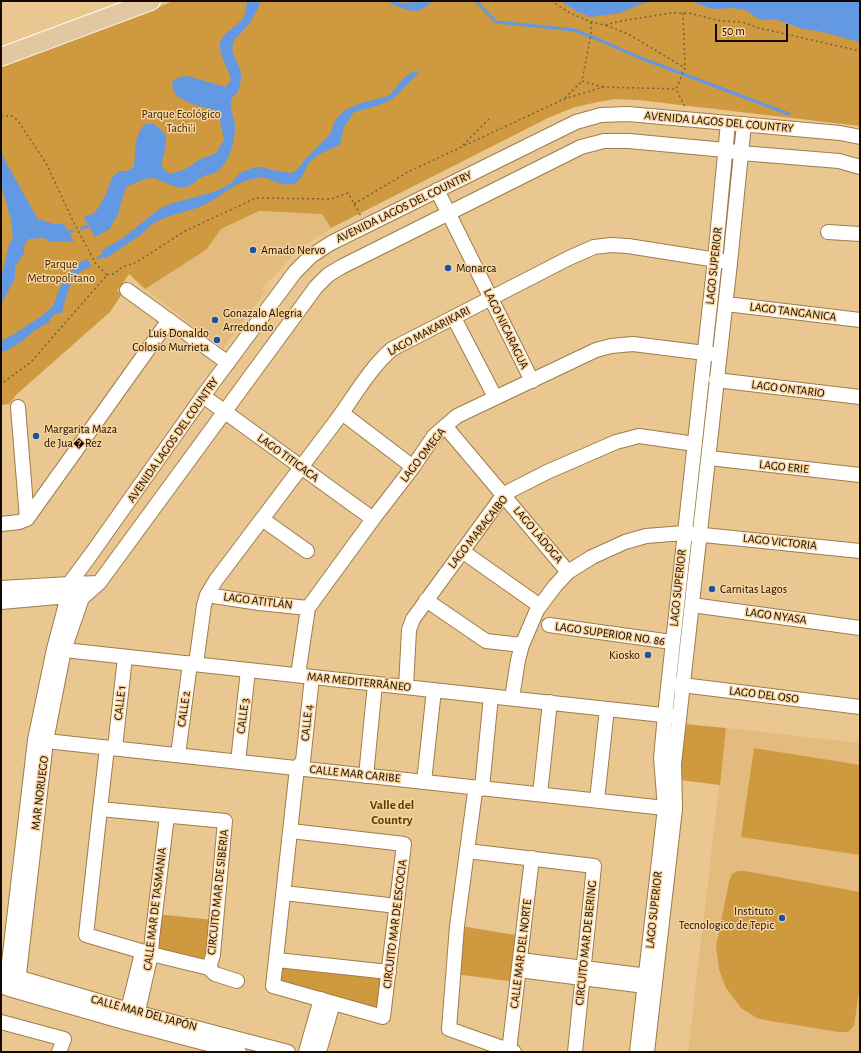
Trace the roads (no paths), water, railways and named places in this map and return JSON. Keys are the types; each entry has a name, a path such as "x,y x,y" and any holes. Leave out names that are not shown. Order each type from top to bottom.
{"main road":[{"path":"1,57 150,1"}],"street":[{"name":"AVENIDA LAGOS DEL COUNTRY","path":"73,593 92,553 203,396 295,272 311,256 331,243 576,122 601,115 628,114 840,133 860,137"},
{"name":"LAGO SUPERIOR","path":"670,808 661,758 664,715 715,259 728,123"},
{"name":"LAGO SUPERIOR","path":"647,1052 651,981 699,533 726,304 744,124"},
{"name":"AVENIDA LAGOS DEL COUNTRY","path":"73,593 99,583 316,287 328,275 341,267 581,147 604,141 629,140 725,150 740,153 839,161 860,167"},
{"name":"LAGO NICARAGUA","path":"438,190 532,381"},
{"path":"828,232 860,234"},
{"name":"LAGO MAKARIKARI","path":"193,664 207,594 342,413 371,371 382,357 392,349 569,258 594,247 611,245 628,246 715,259 730,263"},
{"path":"127,290 228,363"},
{"name":"LAGO TANGANICA","path":"726,304 860,320"},
{"path":"454,318 495,397"},
{"path":"1,524 19,522 27,519 169,320"},
{"name":"LAGO OMEGA","path":"305,676 308,608 413,467 434,436 457,416 596,350 611,346 633,344 719,355"},
{"name":"LAGO ONTARIO","path":"716,380 860,397"},
{"name":"LAGO TITICACA","path":"203,396 300,468 373,519"},
{"path":"18,407 27,519"},
{"path":"342,413 413,467"},
{"name":"LAGO LÁDOGA","path":"445,426 504,494 568,572"},
{"name":"LAGO MARACAIBO","path":"406,687 409,630 413,619 504,494 547,472 616,442 639,436 695,444"},
{"name":"LAGO ERIE","path":"708,458 860,475"},
{"path":"262,519 307,551"},
{"name":"LAGO VICTORIA","path":"512,698 522,644 540,606 568,572 592,557 625,542 646,536 699,533 860,551"},
{"path":"462,551 540,606"},
{"path":"1,602 73,593 99,583"},
{"path":"1,588 73,593"},
{"name":"MAR NORUEGO","path":"8,982 40,740 59,649 73,593"},
{"name":"LAGO ATITLÁN","path":"207,594 259,603 308,608"},
{"path":"426,600 486,641 522,644"},
{"name":"LAGO NYASA","path":"692,605 860,628"},
{"name":"LAGO SUPERIOR NO. 86","path":"549,625 672,642"},
{"name":"MAR MEDITERRÁNEO","path":"59,649 680,716"},
{"name":"CALLE 1","path":"100,809 125,657"},
{"name":"CALLE 2","path":"178,755 193,664"},
{"name":"CALLE 3","path":"238,762 248,670"},
{"name":"CALLE 4","path":"298,768 303,761 305,676"},
{"name":"LAGO DEL OSO","path":"668,683 860,707"},
{"path":"366,776 375,684"},
{"path":"424,782 434,690"},
{"path":"491,696 482,788 475,792 457,926 449,1029 512,1051"},
{"path":"540,794 550,702"},
{"path":"597,800 607,709"},
{"name":"CALLE MAR CARIBE","path":"40,740 670,808"},
{"name":"CIRCUITO MAR DE ESCOCIA","path":"291,831 404,844 384,1017 273,986 298,768"},
{"name":"CIRCUITO MAR DE SIBERIA","path":"100,809 164,816 225,822 213,955 209,968 147,953 86,935 100,809"},
{"name":"CALLE MAR DE TASMANIA","path":"132,1017 147,953 164,816"},
{"name":"CIRCUITO MAR DE BERING","path":"467,851 594,866 575,1052"},
{"name":"CALLE MAR DEL NORTE","path":"512,1051 519,965 532,858"},
{"path":"284,893 397,906"},
{"path":"276,960 389,972"},
{"path":"519,965 651,981"},
{"path":"209,968 214,974 237,981"},
{"name":"LAGO SUPERIOR","path":"637,1052 651,981"},
{"name":"CALLE MAR DEL JAPÓN","path":"8,982 132,1017 239,1052"},
{"path":"306,1052 327,1001"},
{"path":"319,1052 327,1001"},
{"name":"CALLE MAR DEL JAPÓN","path":"132,1017 288,1052"},
{"path":"1,1022 64,1039 59,1052"}],"water":[{"path":"247,1 261,1 250,22 235,39 232,48 241,71 241,77 239,89 231,101 235,132 233,144 226,162 218,171 202,177 187,187 177,187 156,179 148,178 126,187 117,217 110,229 95,237 84,217 94,213 99,207 107,192 112,177 119,171 126,171 134,167 138,134 145,124 154,124 166,135 166,145 162,165 163,168 170,174 186,169 200,159 215,154 224,140 219,116 214,110 192,104 177,96 173,89 172,82 179,77 187,76 226,87 231,80 221,55 220,42 222,38 238,24 244,16"},
{"path":"386,1 397,1 402,3 433,1 422,9 416,11 402,8"},
{"path":"560,1 653,1 641,4 620,13 591,17 578,12"},
{"path":"690,1 860,1 860,42 818,31 803,29 775,19 760,20 746,10 709,8"},
{"path":"412,72 419,72 393,99 377,106 354,112 344,127 340,145 324,152 312,160 302,176 295,183 281,184 263,178 245,181 232,187 204,205 158,221 105,259 101,251 123,238 159,209 170,204 217,191 231,183 240,173 255,167 292,173 297,170 305,159 332,131 336,119 345,110 361,103 391,94 403,79"},
{"path":"1,148 4,159 38,219 54,224 64,224 74,242 49,242 45,238 29,239 24,245 24,253 15,267 15,278 1,305 1,278 9,245 13,237 11,220 1,184"},
{"path":"87,259 92,267 85,269 74,278 68,291 62,313 54,314 49,322 34,331 21,342 6,351 1,351 1,341 28,326 52,307 60,287 69,272"}],"waterway":[{"path":"476,1 496,22 574,30 638,57 789,114"},
{"path":"82,228 89,226"},
{"path":"98,258 103,255"}],"place":[{"name":"Amado Nervo","path":"253,250"},
{"name":"Monarca","path":"448,268"},
{"name":"Gonazalo Alegria Arredondo","path":"215,320"},
{"name":"Luis Donaldo Colosio Murrieta","path":"217,340"},
{"name":"Margarita Maza de Jua�Rez","path":"36,436"},
{"name":"Carnitas Lagos","path":"712,589"},
{"name":"Kiosko","path":"648,655"},
{"name":"Instituto Tecnologico de Tepic","path":"782,918"}],"district":[{"name":"Valle del Country","path":"392,812"}],"park label":[{"name":"Parque Ecológico Tachi'i","path":"181,121"},
{"name":"Parque Metropolitano","path":"61,271"}]}
